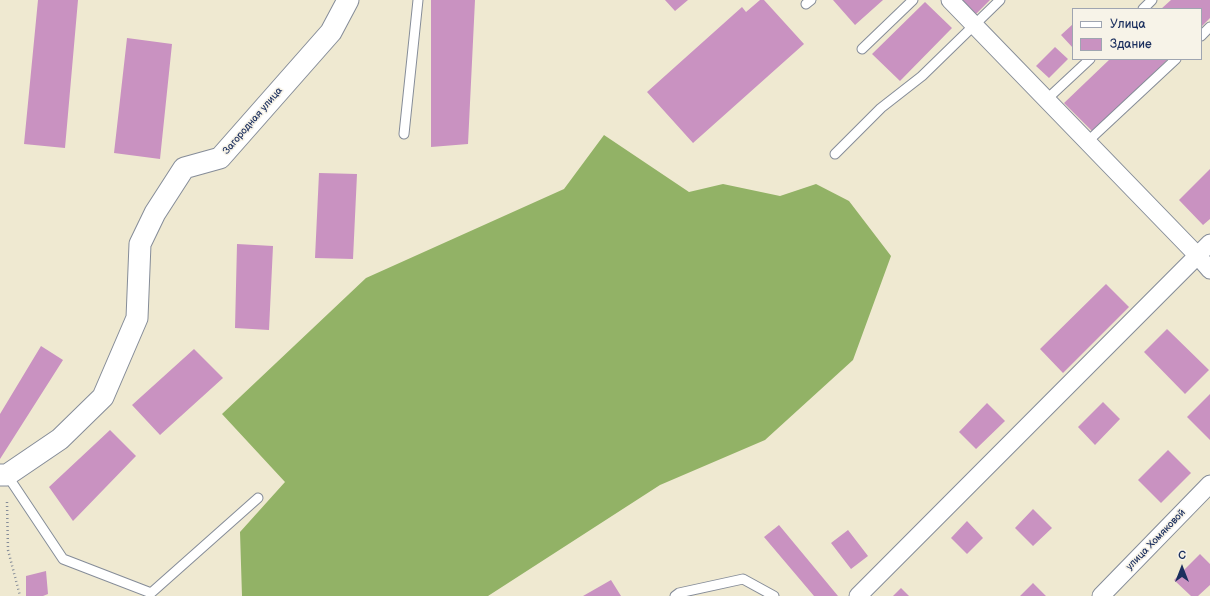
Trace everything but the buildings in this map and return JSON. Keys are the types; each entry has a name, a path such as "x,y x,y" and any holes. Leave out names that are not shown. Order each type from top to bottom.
{"street":[{"name":"Загородная улица","path":"4,475 60,439 103,397 137,318 140,244 155,213 184,168 220,158 331,32 348,0"},
{"path":"950,0 1198,255 1210,270"},
{"path":"858,596 1210,243"},
{"name":"улица Хомяковой","path":"1101,596 1210,484"}],"lane":[{"path":"404,134 418,0"},
{"path":"862,49 912,0"},
{"path":"835,154 881,108 922,76 1000,0"},
{"path":"1144,8 1152,0"},
{"path":"1202,35 1210,27"},
{"path":"1046,100 1089,60"},
{"path":"1088,142 1175,60"},
{"path":"4,475 63,559 151,593 258,498"},
{"path":"675,596 679,593 743,579 774,596"}],"path":[{"path":"4,475 8,550 20,596"}],"green space":[{"path":"604,135 689,192 723,184 780,196 816,184 849,201 891,256 853,360 765,440 660,485 488,596 242,596 240,532 285,482 222,414 366,278 564,189"}]}
